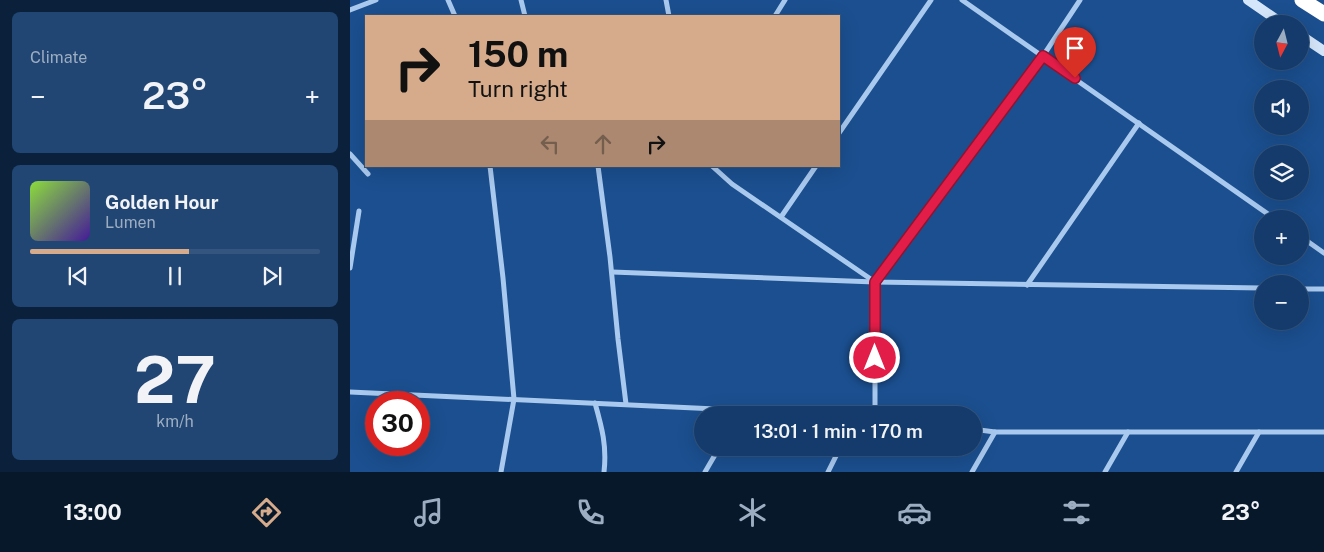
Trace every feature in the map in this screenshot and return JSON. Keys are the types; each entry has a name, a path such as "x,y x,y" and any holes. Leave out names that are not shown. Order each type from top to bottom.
{"highway":[{"path":"1302,0 1324,14"}],"street":[{"path":"350,10 376,0"},
{"path":"448,0 456,15"},
{"path":"521,0 525,15"},
{"path":"666,0 669,15"},
{"path":"776,15 786,0"},
{"path":"840,132 931,0"},
{"path":"962,0 1262,210"},
{"path":"875,406 875,282 1043,56 1080,0"},
{"path":"1248,0 1270,15"},
{"path":"1309,41 1324,51"},
{"path":"1027,285 1139,123"},
{"path":"350,154 368,174"},
{"path":"490,167 514,399 501,472"},
{"path":"598,167 612,272 626,404"},
{"path":"713,167 732,184 875,282"},
{"path":"780,217 815,167"},
{"path":"350,268 359,211"},
{"path":"1309,242 1324,253"},
{"path":"612,272 875,282 1254,288"},
{"path":"1309,289 1324,289"},
{"path":"350,392 626,404 694,409"},
{"path":"595,403 604,434 606,457 604,472"},
{"path":"982,430 995,432 1324,432"},
{"path":"972,472 995,432"},
{"path":"1105,472 1128,432"},
{"path":"1236,472 1259,432"},
{"path":"705,472 714,456"},
{"path":"828,472 836,456"}],"route":[{"path":"875,358 875,282 1043,56 1075,78"}]}
